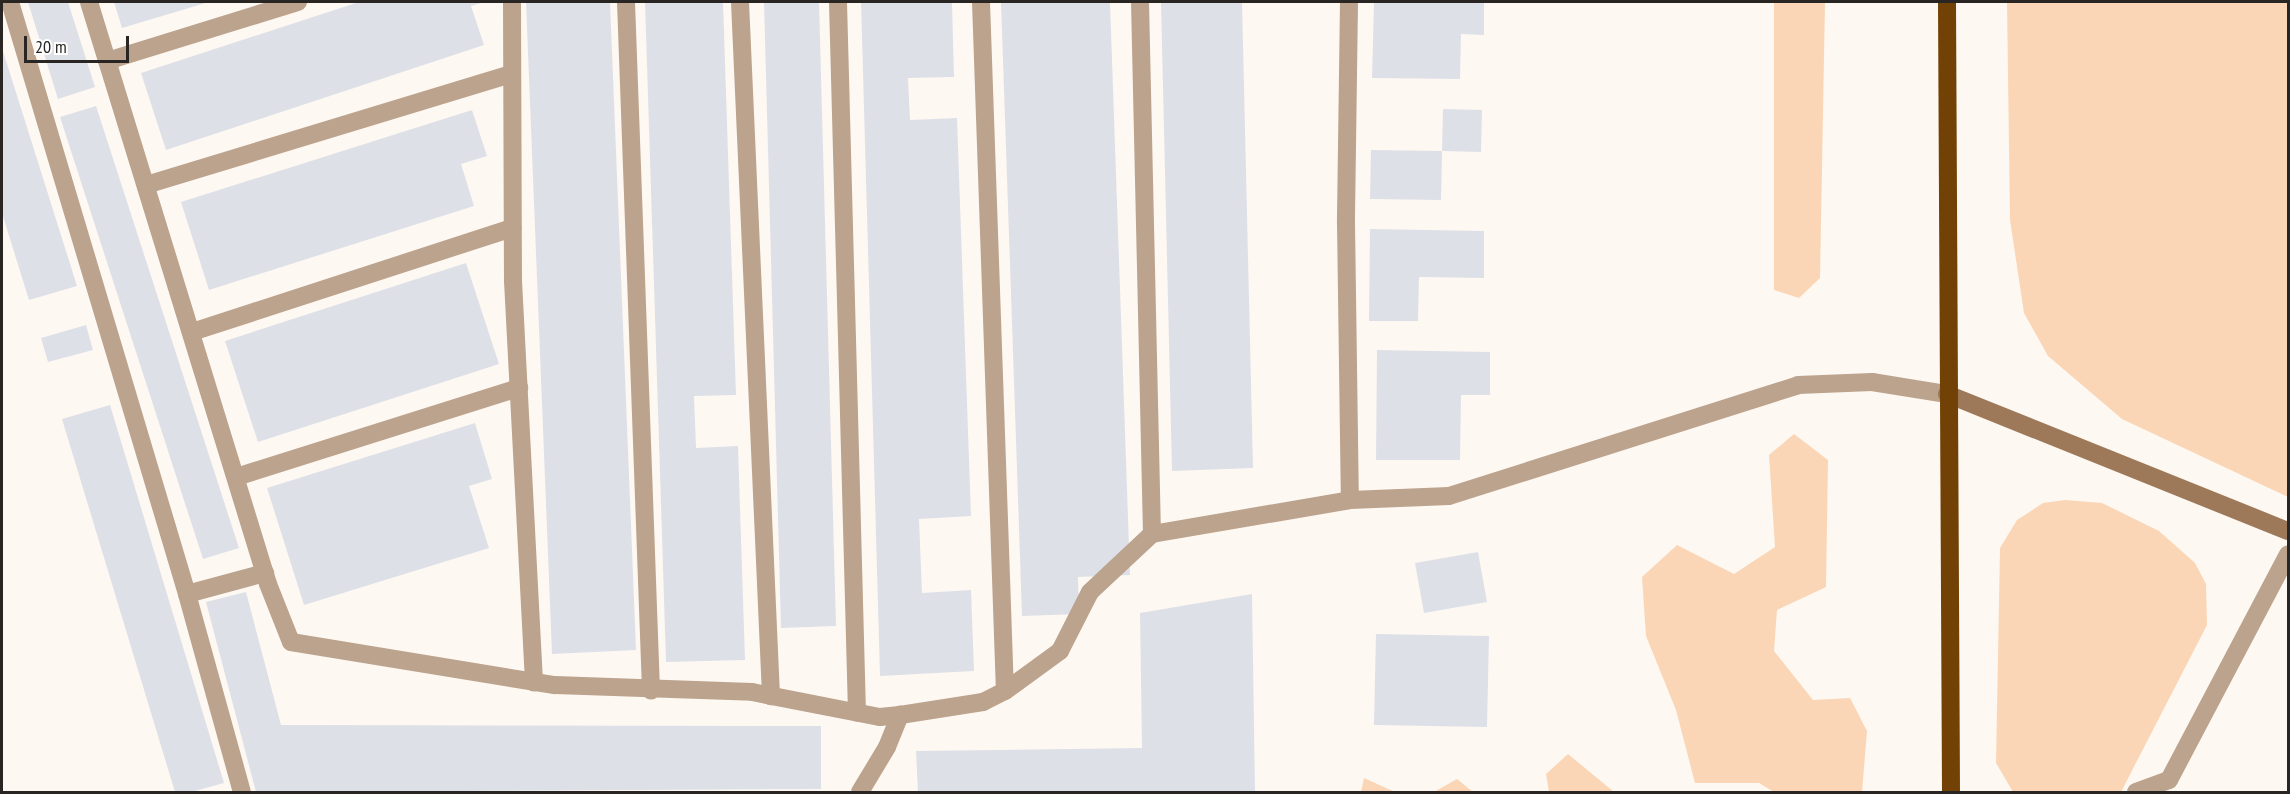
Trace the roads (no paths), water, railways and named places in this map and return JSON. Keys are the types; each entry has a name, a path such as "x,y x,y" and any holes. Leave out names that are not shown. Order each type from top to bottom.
{"highway":[{"path":"1947,2 1947,394 1951,792"}],"street":[{"path":"1947,394 2289,531"}],"lane":[{"path":"10,2 187,594 242,792"},
{"path":"89,2 264,573 291,642 534,682 651,691 771,696 880,717 900,715 983,702 1005,691 1060,651 1090,592 1152,534 1350,500 1449,496 1798,385 1872,382 1947,394"},
{"path":"108,61 298,2"},
{"path":"512,2 513,228 534,682"},
{"path":"626,2 651,691"},
{"path":"740,2 771,696"},
{"path":"838,2 856,713"},
{"path":"981,2 1005,691"},
{"path":"1140,2 1152,534"},
{"path":"1349,2 1346,223 1350,500"},
{"path":"146,184 512,74"},
{"path":"192,332 513,228"},
{"path":"236,477 519,388"},
{"path":"2136,792 2169,780 2289,554"},
{"path":"187,594 264,573"},
{"path":"860,792 887,747 900,715"}]}
